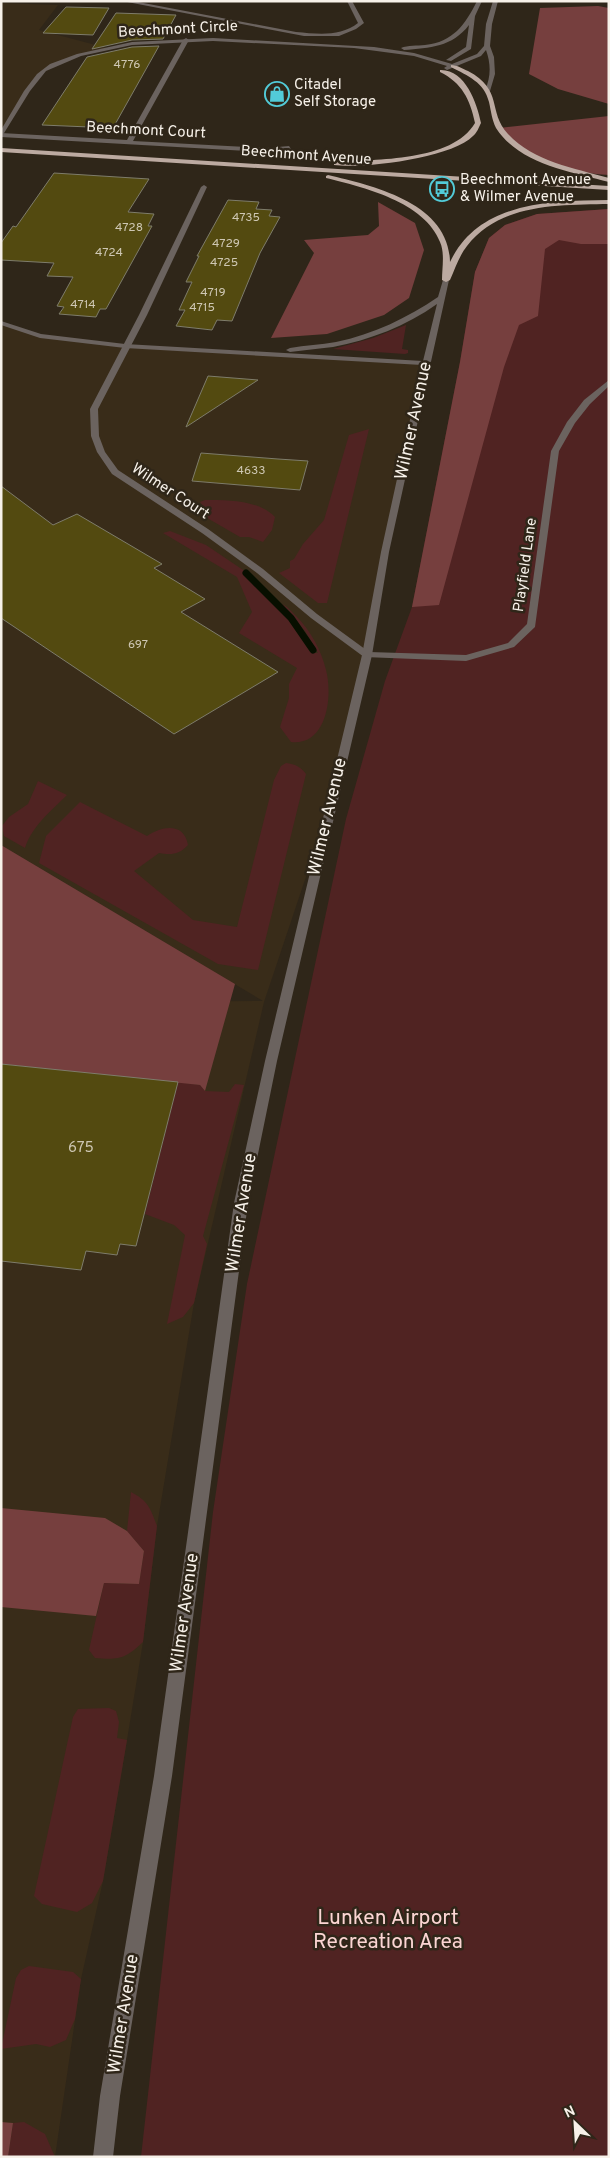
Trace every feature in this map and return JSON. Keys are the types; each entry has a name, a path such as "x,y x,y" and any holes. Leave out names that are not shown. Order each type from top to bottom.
{"highway":[{"path":"453,66 473,77 488,90 494,119 504,135 512,142 528,153 555,165 609,180"},
{"path":"276,167 392,160 421,156 456,145 471,136 478,123 475,107 471,94 464,86 455,78 440,70"},
{"name":"Beechmont Avenue","path":"1,150 609,188"},
{"path":"276,167 338,179 378,192 428,217 445,242 446,280"},
{"path":"446,280 465,242 487,224 520,210 563,203 609,202"}],"street":[{"path":"124,1 310,35 349,31 361,23 349,1"},
{"path":"373,47 405,48 440,43 456,36 472,16 480,1"},
{"path":"488,90 493,81 491,53 487,46 488,24 496,1"},
{"path":"129,143 186,40 368,54 399,58 428,66 444,62 464,53 469,48 472,16"},
{"name":"Beechmont Circle","path":"1,135 35,79 44,70 56,63 107,48 154,42 217,38 373,47 405,52 453,66"},
{"path":"440,70 479,55 487,46"},
{"name":"Beechmont Court","path":"1,135 267,150 290,148"},
{"name":"Wilmer Court","path":"204,187 143,315 125,346 94,409 95,436 101,452 115,472 205,531 260,571 314,616 367,655"},
{"name":"Wilmer Avenue","path":"103,2157 110,2096 164,1766 241,1203 271,1061 367,655 385,552 446,280"},
{"path":"271,354 335,344 367,336 414,317 441,298"},
{"path":"1,323 40,336 125,346 426,363"},
{"name":"Playfield Lane","path":"367,655 466,658 511,645 532,625 555,451 571,422 587,402 609,382"}],"shaded area":[{"path":"1,3 58,5 39,30 107,48 88,52 44,70 35,79 1,136"},
{"path":"598,6 609,8 609,104 558,89 529,74 540,8"},
{"path":"609,116 609,175 578,171 548,162 526,151 499,128"},
{"path":"378,202 415,223 424,250 409,298 384,315 327,334 271,338 314,253 304,240 368,235 379,226"},
{"path":"609,209 609,244 581,244 559,240 545,249 538,316 519,325 504,367 439,605 412,607 460,362 475,272 489,238 505,225 537,214"},
{"path":"1,323 40,336 125,346 426,363 332,799 264,1002 194,1303 157,1526 143,1642 103,1881 81,1979 55,2157 1,2157 1,1003 263,1001 1,845"},
{"path":"1,845 235,984 205,1091 200,1085 1,1064"},
{"path":"1,1508 105,1518 127,1531 144,1551 139,1584 104,1583 96,1616 1,1607"},
{"path":"1,2122 13,2123 8,2157 1,2157"}],"green space":[{"name":"Lunken Airport Recreation Area","path":"609,209 609,2157 141,2157 213,1512 247,1284 346,819 385,681 412,607 460,362 475,272 489,238 505,225 537,214"},
{"path":"406,325 402,349 408,350 408,353 405,354 333,349 373,338"},
{"path":"369,429 327,603 318,603 279,573 290,568 290,561 294,559 303,544 324,520 349,435"},
{"path":"205,500 243,502 261,507 275,517 272,530 263,542 249,537 240,537 202,515 205,509 200,502"},
{"path":"170,531 206,545 246,572 244,574 290,619 312,653 318,653 305,631 282,604 306,628 315,641 321,655 326,670 329,693 325,717 320,728 313,736 303,741 291,742 280,727 289,698 289,684 297,668 239,633 252,612 237,577 163,533"},
{"path":"286,763 298,766 306,774 258,970 218,964 39,863 46,836 80,802 147,836 166,828 177,829 186,838 188,845 185,848 175,854 159,853 134,871 193,920 237,927 274,780 281,766"},
{"path":"38,781 67,795 37,826 25,848 4,836 2,826 9,817 28,804"},
{"path":"178,1082 200,1085 205,1091 229,1092 235,1084 244,1085 203,1236 207,1244 194,1303 183,1317 167,1324 185,1235 174,1225 145,1214"},
{"path":"131,1492 148,1505 157,1526 143,1642 131,1652 121,1657 110,1659 95,1658 89,1650 104,1583 139,1584 144,1551 127,1531"},
{"path":"109,1708 116,1711 119,1722 117,1738 127,1740 103,1881 92,1903 77,1912 42,1904 34,1896 73,1717 78,1709"},
{"path":"29,1966 73,1972 81,1979 75,2019 66,2040 50,2047 36,2044 1,2049 16,1978 21,1970"},
{"path":"24,2122 45,2134 55,2157 8,2157 13,2123"}],"building":[{"path":"66,7 109,8 93,35 43,33"},
{"path":"116,13 176,15 163,39 132,40 92,49"},
{"path":"159,46 113,128 42,125 87,57 132,47"},
{"path":"54,173 149,179 128,212 154,214 148,226 152,226 106,309 100,309 96,317 59,314 64,307 57,306 73,277 47,276 54,263 1,260 1,243 13,226 16,227"},
{"path":"228,200 259,202 256,209 272,210 269,216 280,217 260,253 232,321 217,320 212,330 176,326 185,310 179,310 192,282 186,282 199,256 197,256"},
{"path":"208,376 258,380 186,427"},
{"path":"201,453 308,461 300,490 192,481"},
{"path":"1,486 53,525 77,514 162,564 154,568 205,599 181,612 278,672 174,734 1,618"},
{"path":"1,1064 178,1082 136,1246 120,1244 117,1255 86,1251 81,1270 1,1261"}],"waterway":[{"path":"246,573 291,618 313,650"}],"place":[{"name":"Citadel Self Storage","path":"277,94"},
{"name":"Beechmont Avenue & Wilmer Avenue","path":"442,189"}]}
